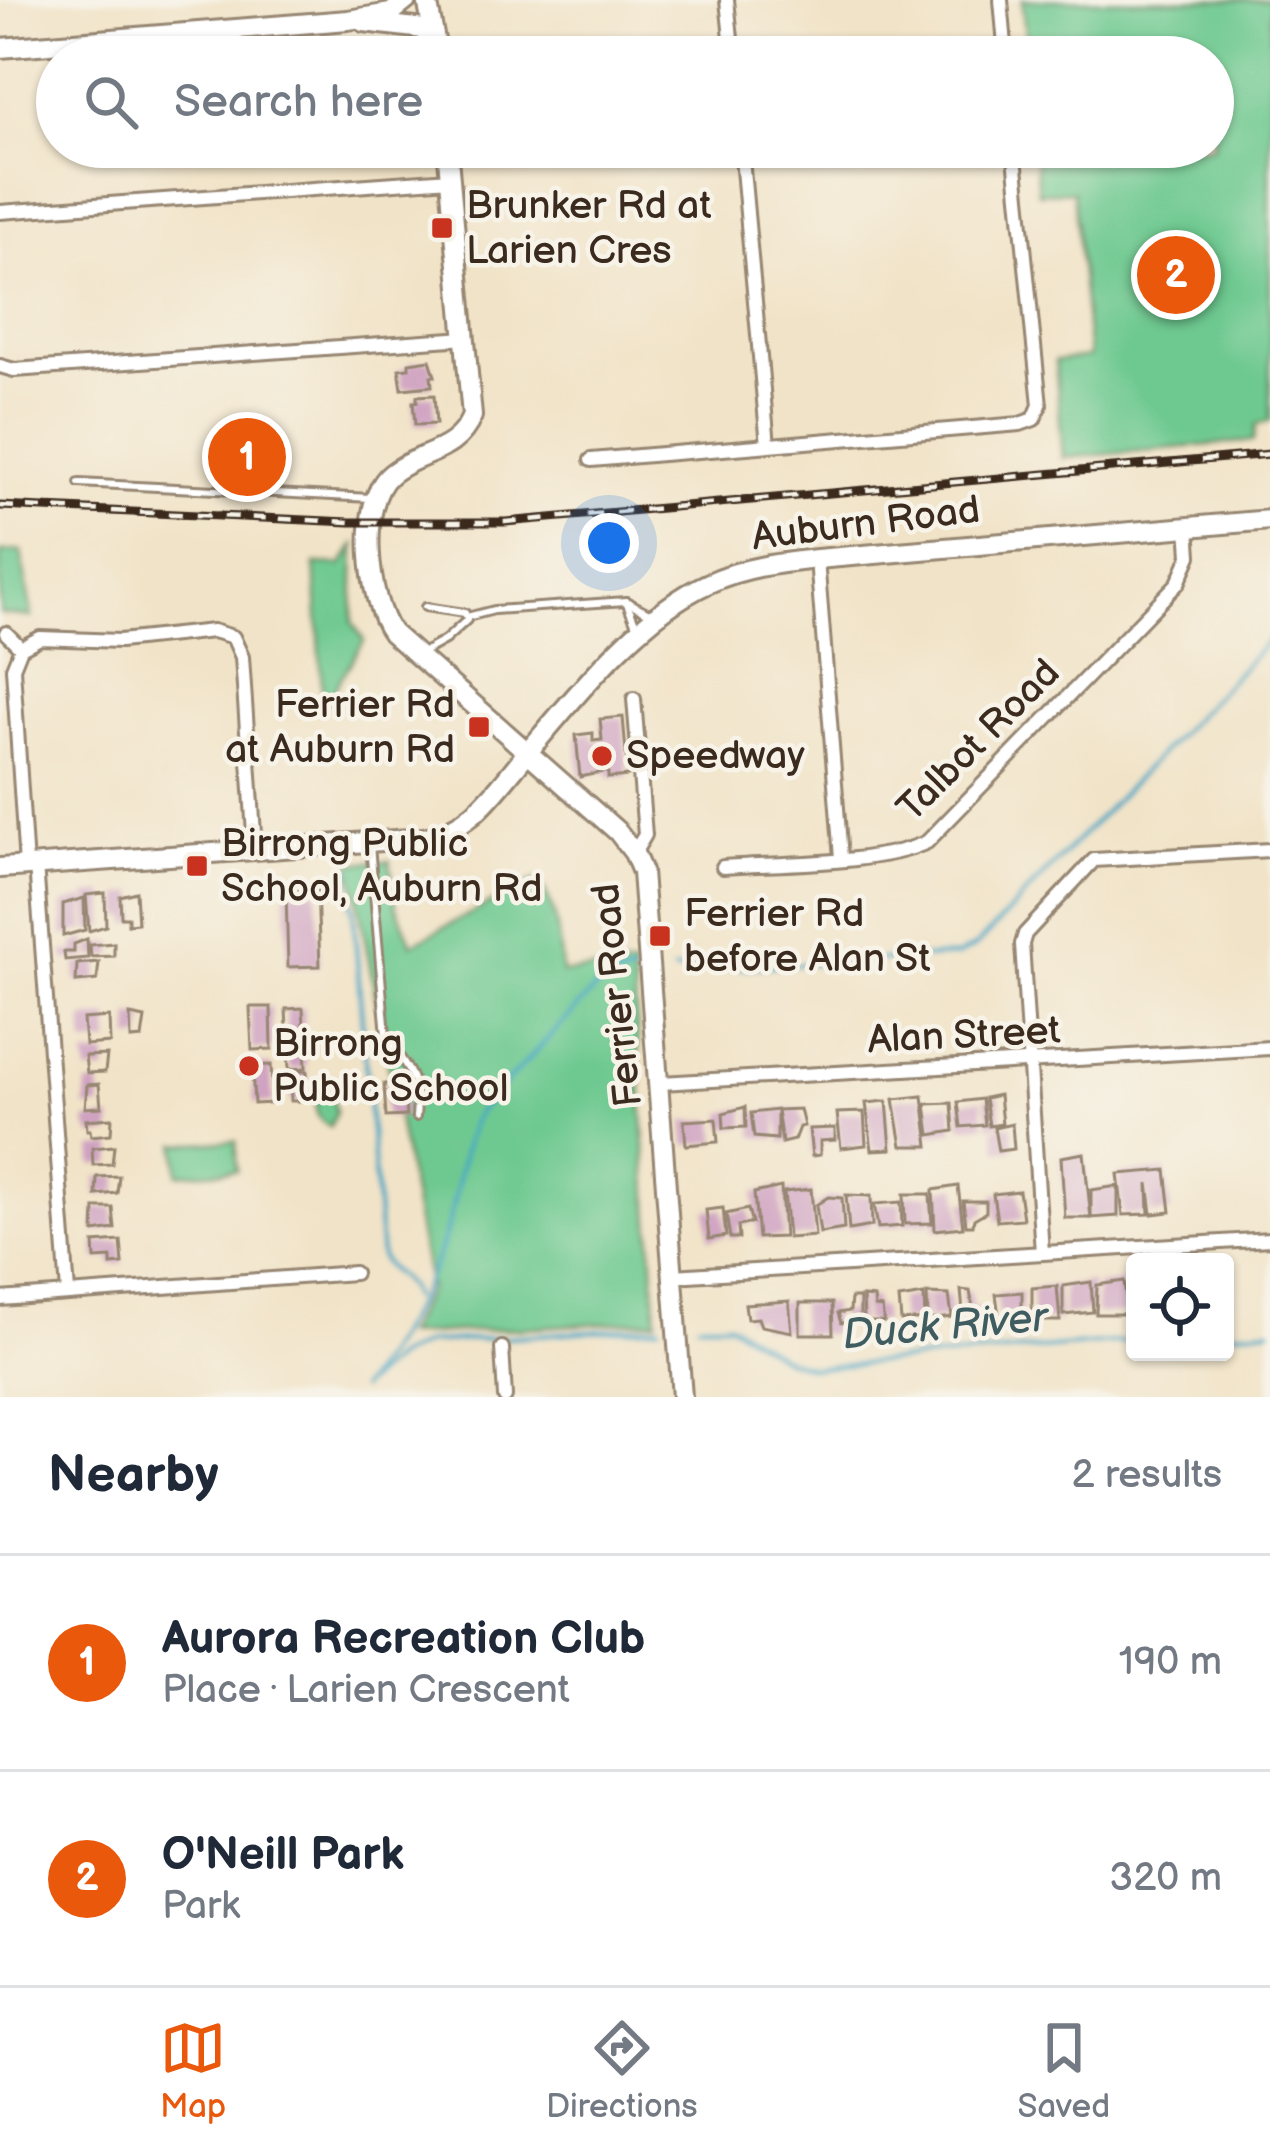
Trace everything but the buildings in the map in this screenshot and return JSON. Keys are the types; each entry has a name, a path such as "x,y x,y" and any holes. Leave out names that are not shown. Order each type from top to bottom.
{"main road":[{"path":"149,36 347,20 391,13 407,0"},
{"path":"347,20 391,22 408,15 424,0 433,36"},
{"path":"439,36 442,0"},
{"path":"347,20 420,27 428,36"},
{"path":"0,48 36,45"},
{"path":"378,491 400,468 444,450 466,429 473,409 449,168"},
{"name":"Ferrier Road","path":"378,491 371,550 374,596 385,623 618,832 634,853 646,890 682,1397"},
{"name":"Auburn Road","path":"0,868 424,838 454,830 481,809 655,615 731,574 817,559 1270,520"}],"street":[{"path":"728,0 731,36"},
{"path":"1001,0 1004,36"},
{"path":"743,168 769,445"},
{"path":"591,460 1034,419 1040,405 1016,168"},
{"path":"0,212 450,179"},
{"path":"0,366 14,370 466,338"},
{"name":"Talbot Road","path":"723,867 911,850 927,842 1178,584 1188,567 1188,525"},
{"path":"817,559 842,858"},
{"path":"68,1294 14,680 21,648 40,638 120,641 213,631 233,637 242,657 255,849"},
{"path":"6,633 21,648"},
{"path":"634,699 645,835 634,853"},
{"path":"1042,1252 1024,934 1094,860 1270,850"},
{"name":"Alan Street","path":"661,1083 1270,1048"},
{"path":"673,1276 1270,1240"},
{"path":"0,1299 354,1273"},
{"path":"502,1348 505,1397"}],"lane":[{"path":"79,483 378,491"},
{"path":"417,656 445,640 467,617 494,610 626,601 655,615"},
{"path":"626,601 638,632"},
{"path":"425,607 467,617"},
{"path":"434,671 445,640"},
{"path":"370,842 386,1036 402,1063 414,1071 416,1118"}],"green space":[{"path":"1022,0 1270,0 1270,421 1256,425 1253,441 1063,458 1055,361 1089,357 1073,191 1038,193 1036,168 1234,168 1234,36 1025,36"},
{"path":"355,545 353,623 364,641 323,707 315,564 342,565"},
{"path":"21,551 32,617 0,614 0,552"},
{"path":"390,861 396,905 412,944 537,879 553,912 562,973 633,967 657,1320 405,1335 429,1288 351,863"},
{"path":"323,1091 333,1098 336,1112 330,1127 316,1111"},
{"path":"236,1141 237,1170 178,1174 177,1144"}],"waterway":[{"path":"674,971 957,956 976,946 1270,639"},
{"path":"350,869 347,889 353,909 381,1256 412,1298"},
{"path":"360,1389 428,1279 448,1225 477,1113 595,989 632,974"},
{"name":"Duck River","path":"698,1323 729,1323 783,1358 813,1368 1126,1342"},
{"name":"Duck River","path":"367,1383 397,1357 426,1343 659,1326"},
{"name":"Duck River","path":"1234,1332 1270,1329"}],"railway":[{"path":"0,506 350,522 505,522 1270,454"}],"place":[{"name":"Brunker Rd at Larien Cres","path":"442,228"},
{"name":"O'Neill Park","path":"1176,275"},
{"name":"Aurora Recreation Club","path":"247,457"},
{"name":"Ferrier Rd at Auburn Rd","path":"479,727"},
{"name":"Speedway","path":"602,756"},
{"name":"Birrong Public School, Auburn Rd","path":"197,866"},
{"name":"Ferrier Rd before Alan St","path":"660,936"},
{"name":"Birrong Public School","path":"249,1066"}]}
